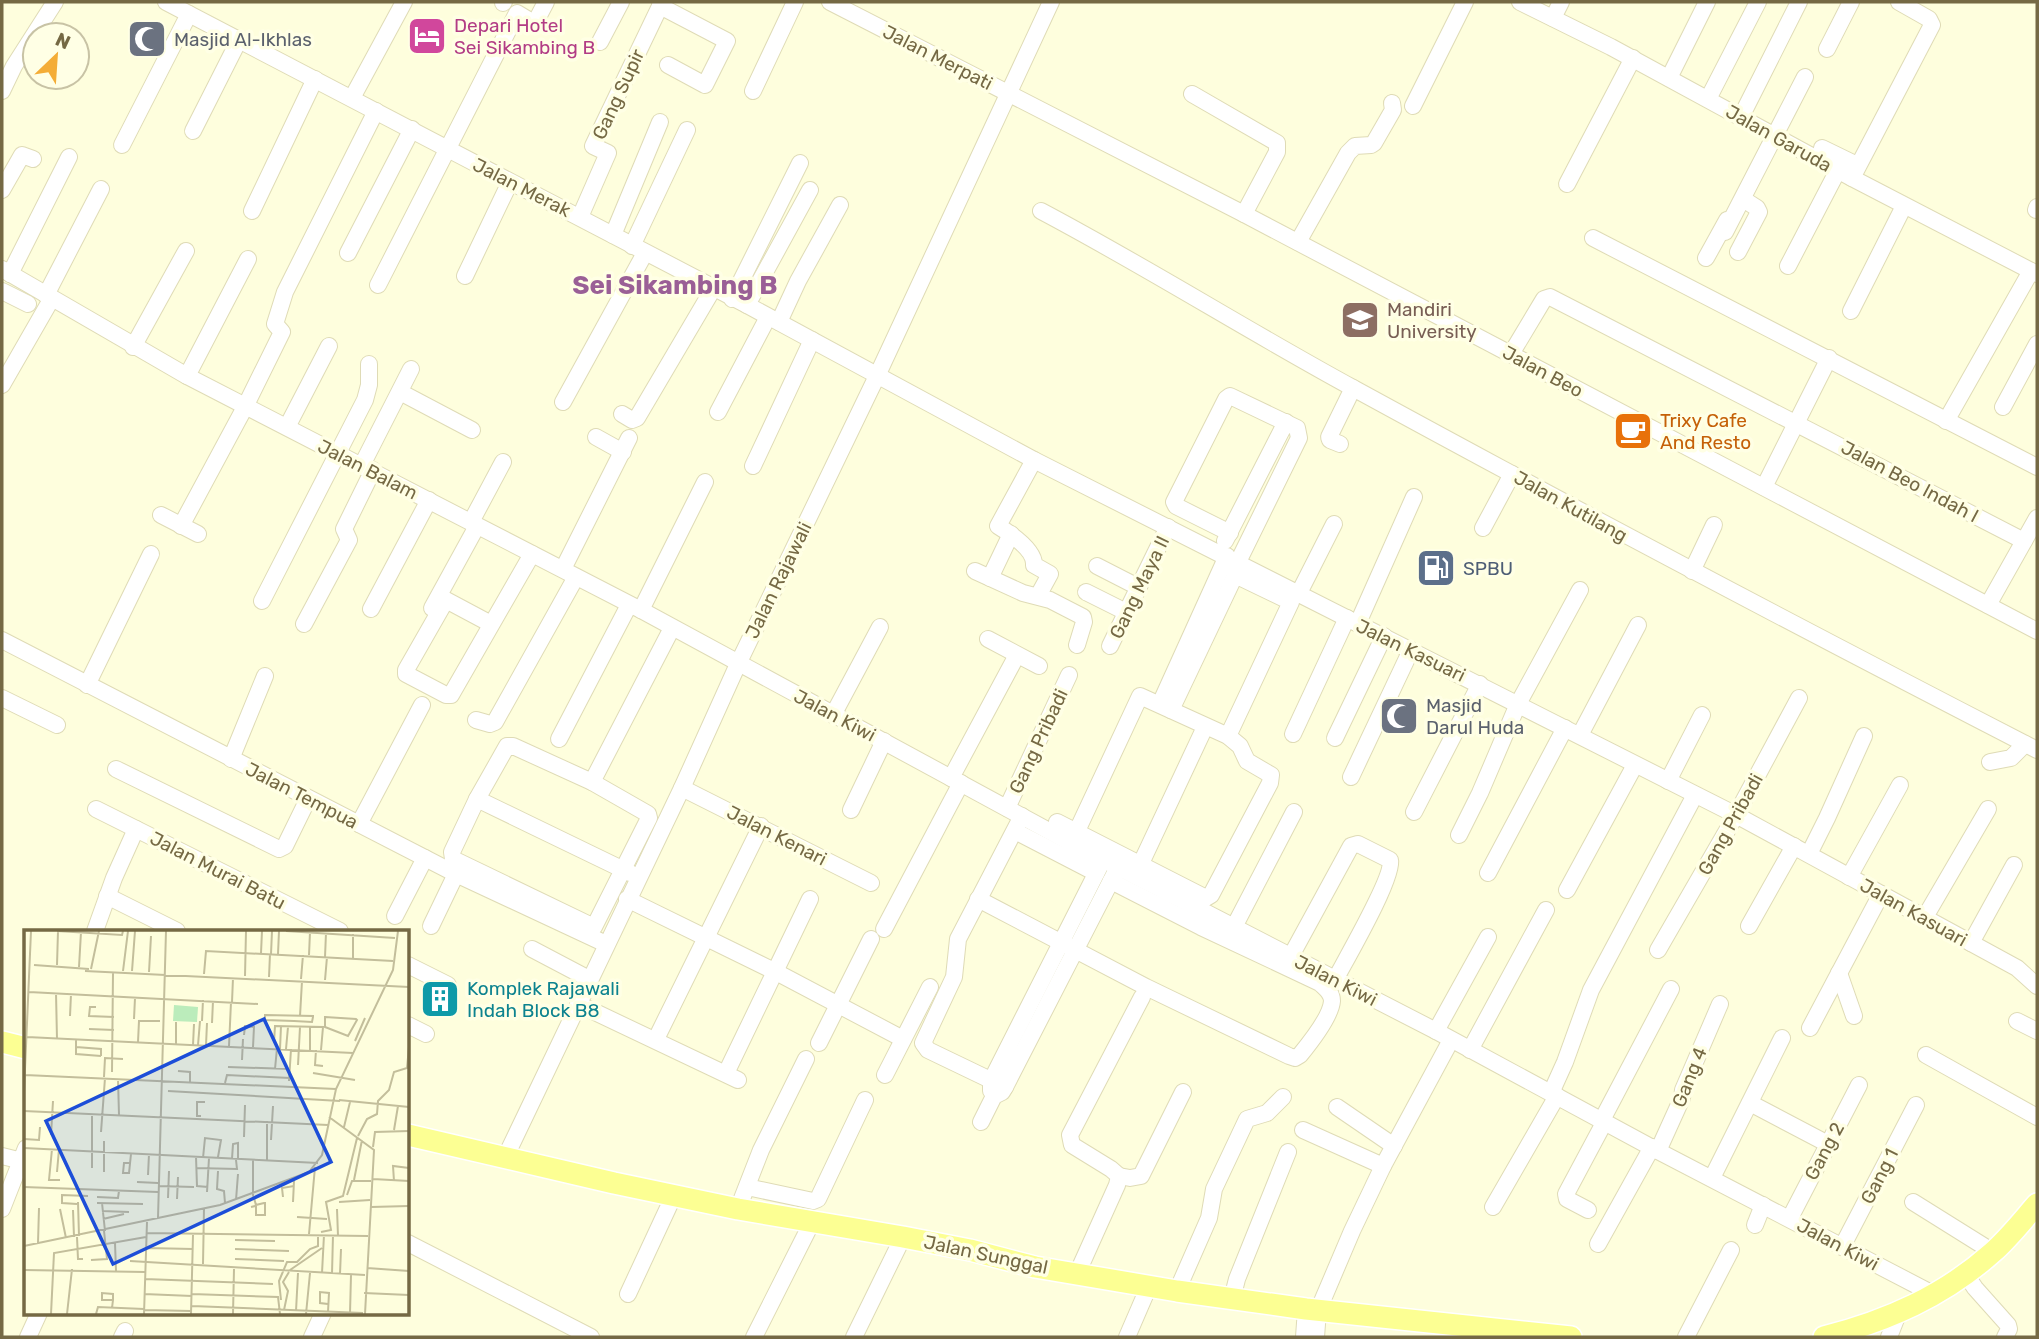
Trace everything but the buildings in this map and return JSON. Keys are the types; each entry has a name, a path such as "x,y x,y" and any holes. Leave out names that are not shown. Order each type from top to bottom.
{"main road":[{"path":"2,1042 24,1048"},
{"name":"Jalan Sunggal","path":"410,1138 738,1209 970,1250 1035,1267 1436,1330 1557,1336"},
{"path":"1824,1337 1898,1314 1935,1295 1993,1252 2037,1204"}],"street":[{"path":"2,91 14,66 55,2"},
{"path":"352,98 404,2"},
{"path":"378,285 517,13 532,22 536,20 546,2"},
{"path":"600,42 621,2"},
{"path":"753,91 795,2"},
{"name":"Jalan Merpati","path":"830,2 857,8 1010,93"},
{"name":"Jalan Rajawali","path":"505,1158 877,376 1051,2"},
{"path":"1413,106 1465,2"},
{"name":"Jalan Garuda","path":"1520,2 1633,58 1774,135 1849,171 1904,205 2034,273"},
{"path":"1553,19 1561,2"},
{"path":"1670,78 1707,2"},
{"path":"1708,99 1758,2"},
{"path":"1741,117 1799,2"},
{"path":"1827,49 1851,2"},
{"path":"1788,266 1849,171 1932,25 1929,19 1899,2"},
{"path":"661,4 727,41 705,85 668,65"},
{"name":"Gang Supir","path":"580,217 608,153 593,146 661,4"},
{"path":"122,145 180,7"},
{"name":"Jalan Merak","path":"180,7 877,376"},
{"path":"194,131 239,40"},
{"path":"1567,184 1633,58"},
{"path":"1706,258 1805,78"},
{"path":"252,211 316,79"},
{"name":"Jalan Beo","path":"1010,93 2036,628"},
{"path":"1192,94 1277,143 1278,152 1244,214"},
{"path":"1298,242 1348,153 1355,146 1374,143 1393,110 1392,103"},
{"path":"181,526 282,332 275,324 285,292 376,111"},
{"path":"612,235 660,122"},
{"path":"348,253 412,129"},
{"path":"563,402 639,249 687,130"},
{"path":"1725,232 1774,135"},
{"path":"1822,148 1849,171"},
{"path":"2,190 22,155 33,159"},
{"path":"6,271 69,157"},
{"path":"740,302 800,163"},
{"path":"465,276 510,182"},
{"path":"2,385 101,189"},
{"path":"740,302 810,190"},
{"path":"1738,252 1759,212 1758,208 1742,199"},
{"path":"718,412 798,281 840,205"},
{"path":"1851,311 1904,205"},
{"name":"Jalan Kutilang","path":"1041,211 1353,388 1692,571 2031,747"},
{"path":"1593,238 2037,467"},
{"path":"133,346 186,251"},
{"path":"187,376 248,259"},
{"name":"Jalan Balam","path":"6,271 187,376 570,573 738,664"},
{"path":"1946,421 2034,273"},
{"path":"622,414 632,419 637,418 713,289"},
{"path":"2,291 27,304"},
{"name":"Jalan Beo Indah I","path":"1511,354 1548,296 2024,541"},
{"path":"753,466 812,340"},
{"path":"2003,407 2037,344"},
{"path":"287,427 329,346"},
{"path":"1764,487 1829,358"},
{"path":"262,601 365,400 369,386 369,364"},
{"path":"304,624 349,540 344,529 367,468 411,369"},
{"name":"Jalan Kasuari","path":"877,376 1232,562 1299,593 1736,815 2017,968 2037,986"},
{"path":"1340,444 1329,437 1353,388"},
{"path":"400,392 472,430"},
{"path":"1166,707 1232,562 1299,438 1297,428 1234,397 1228,397 1174,500 1176,506 1230,533"},
{"path":"1232,562 1230,533 1286,422"},
{"path":"476,720 491,724 498,717 570,573 626,445 596,437"},
{"path":"1034,460 998,526 1031,551 1035,557 1034,565 1050,574 1038,596"},
{"path":"402,662 503,462"},
{"path":"1483,528 1512,474"},
{"path":"559,739 705,482"},
{"path":"1293,734 1413,497"},
{"path":"371,609 429,500"},
{"path":"161,515 198,534"},
{"path":"1988,605 2037,518"},
{"path":"1299,593 1334,524"},
{"path":"1692,571 1714,524"},
{"name":"Gang Maya II","path":"1110,646 1168,527"},
{"path":"1011,534 983,575 1083,617 1077,645"},
{"path":"87,685 151,554"},
{"path":"491,624 446,600 405,670 406,674 449,696 532,554"},
{"path":"1228,736 1291,602 1232,562"},
{"path":"1097,566 1138,587"},
{"path":"1459,835 1517,704 1580,590"},
{"path":"1086,592 1126,612"},
{"path":"1488,873 1638,625"},
{"path":"833,715 880,627"},
{"path":"592,782 672,628"},
{"path":"1335,738 1384,636"},
{"path":"988,639 1039,666"},
{"name":"Jalan Tempua","path":"2,640 456,874 606,944"},
{"path":"1351,777 1411,650"},
{"path":"819,1044 956,781 1017,655"},
{"name":"Jalan Kiwi","path":"738,664 1007,808 1018,823 1074,838 1099,867 1114,874 1138,872 1234,927 1935,1295"},
{"name":"Gang Pribadi","path":"1007,808 1069,675"},
{"path":"231,759 265,676"},
{"path":"1414,812 1480,684"},
{"path":"1057,822 1074,838 1138,872 1206,898 1211,895 1270,783 1271,775 1247,761 1240,746 1228,736 1140,696 1074,838"},
{"path":"2,698 57,725"},
{"name":"Gang Pribadi","path":"1658,950 1736,815 1799,698"},
{"path":"359,824 422,705"},
{"path":"1668,781 1702,715"},
{"path":"1138,872 1205,727"},
{"path":"1749,926 1801,850 1828,818 1864,736"},
{"path":"851,810 884,741"},
{"path":"510,746 592,782 648,814 649,818 594,927 453,859 452,852 477,799 504,750 510,746"},
{"path":"1990,762 2011,758 2031,747"},
{"path":"1567,890 1635,765"},
{"path":"116,769 279,849 285,846 308,799"},
{"path":"1849,877 1900,785"},
{"name":"Jalan Kenari","path":"682,788 871,883"},
{"path":"1493,1207 1554,1094 1591,990 1695,795"},
{"path":"477,799 638,877"},
{"name":"Jalan Murai Batu","path":"96,809 337,930"},
{"path":"1925,917 1988,809"},
{"path":"1234,927 1294,811"},
{"path":"981,1122 997,1088 1060,943 1099,867 1018,823 956,944 954,977 923,1042 928,1050 997,1088"},
{"path":"659,1033 761,826"},
{"path":"95,930 136,829"},
{"path":"1291,956 1351,846 1358,844 1390,860 1392,867 1377,900 1335,980"},
{"path":"395,916 425,858"},
{"path":"1971,943 2014,865"},
{"path":"431,926 456,874"},
{"path":"978,899 1075,951 1289,1056 1300,1055 1324,1021 1332,1002 1329,991 1320,983 1201,927 1114,874 1075,951 997,1088"},
{"path":"1810,1028 1881,894"},
{"path":"107,896 175,930"},
{"path":"627,899 776,972 903,1039"},
{"path":"578,1004 733,1073 810,899"},
{"path":"1470,1050 1546,910"},
{"path":"1436,1031 1488,936"},
{"path":"532,949 589,979"},
{"path":"410,966 448,985"},
{"name":"Jalan Kasuari","path":"2017,968 2037,973"},
{"path":"1839,973 1854,1016"},
{"path":"885,1075 930,987"},
{"path":"1588,1210 1567,1199 1566,1194 1671,989"},
{"path":"1142,997 1070,1140 1072,1145 1111,1169 1119,1177 1141,1176 1183,1092"},
{"name":"Gang 4","path":"1598,1244 1682,1098 1720,1004"},
{"path":"2017,1021 2037,1031"},
{"path":"410,1026 426,1034"},
{"path":"1712,1178 1782,1038"},
{"path":"1304,1337 1312,1310 1383,1167 1451,1040"},
{"path":"1926,1055 2037,1117"},
{"path":"738,1209 761,1150 806,1059"},
{"name":"Gang 2","path":"1790,1218 1859,1084"},
{"path":"1177,1291 1209,1218 1214,1189 1247,1119 1267,1113 1283,1097"},
{"path":"747,1187 813,1201 818,1199 865,1100"},
{"path":"1750,1103 1828,1144"},
{"name":"Gang 1","path":"1842,1247 1916,1105"},
{"path":"1337,1107 1394,1146"},
{"path":"1303,1130 1383,1167"},
{"path":"1232,1299 1237,1279 1287,1152"},
{"path":"2,1156 24,1157"},
{"path":"2,1209 24,1159"},
{"path":"1077,1274 1119,1177"},
{"path":"628,1294 674,1195"},
{"path":"1913,1202 1993,1252"},
{"path":"1755,1225 1763,1205"},
{"path":"754,1337 812,1222"},
{"path":"854,1337 903,1237"},
{"path":"410,1244 591,1337"},
{"path":"1686,1337 1731,1250"},
{"path":"1965,1273 2008,1325 2005,1337"},
{"path":"1127,1337 1149,1286"},
{"path":"1312,1310 1316,1337"},
{"path":"28,1337 39,1314"},
{"path":"315,1336 323,1314"},
{"path":"1889,1337 1898,1314"}],"place":[{"name":"Depari Hotel Sei Sikambing B","path":"427,36"},
{"name":"Masjid Al-Ikhlas","path":"147,39"},
{"name":"Mandiri University","path":"1360,320"},
{"name":"Trixy Cafe And Resto","path":"1633,431"},
{"name":"SPBU","path":"1436,568"},
{"name":"Masjid Darul Huda","path":"1399,716"},
{"name":"Komplek Rajawali Indah Block B8","path":"440,999"}],"district":[{"name":"Sei Sikambing B","path":"675,285"}]}
